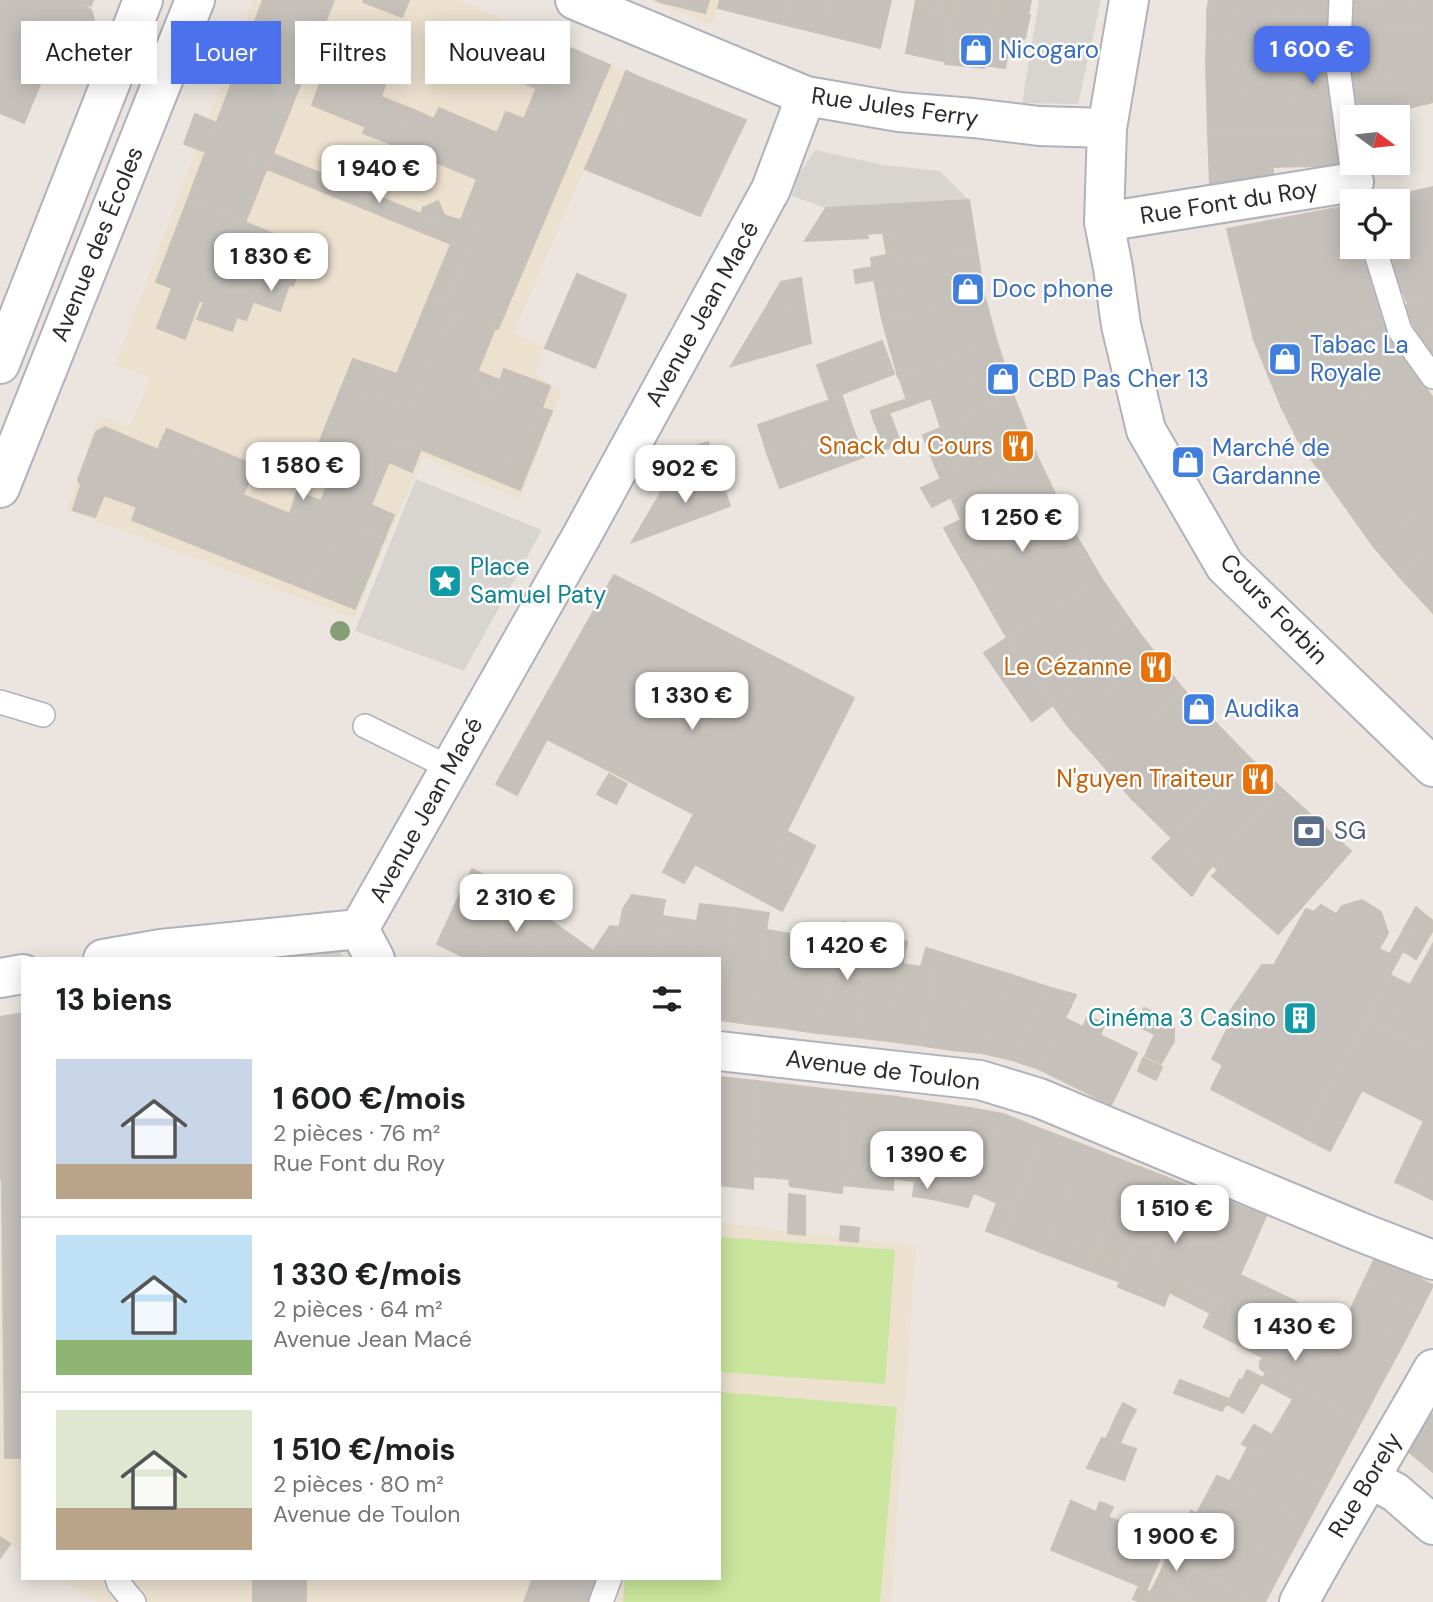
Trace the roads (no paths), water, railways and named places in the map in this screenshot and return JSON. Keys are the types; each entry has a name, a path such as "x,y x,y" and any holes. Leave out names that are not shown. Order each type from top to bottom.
{"street":[{"name":"Avenue des Écoles","path":"0,364 143,0"},
{"name":"Avenue des Écoles","path":"0,488 195,0"},
{"name":"Rue Jules Ferry","path":"575,0 806,96 899,112 1039,126 1107,128"},
{"name":"Cours Forbin","path":"1129,0 1107,128 1104,222 1121,325 1146,430 1225,566 1433,767"},
{"name":"Avenue Jean Macé","path":"367,944 450,768 771,189 806,96"},
{"name":"Rue Font du Roy","path":"1104,222 1340,193"},
{"path":"115,957 161,949 367,944"},
{"path":"0,978 21,974"},
{"name":"Avenue de Toulon","path":"721,1051 980,1080 1039,1098 1433,1260"},
{"name":"Rue Borely","path":"1298,1602 1433,1369"},
{"path":"1370,1479 1395,1492 1433,1525"}],"lane":[{"path":"1341,0 1338,67 1357,189"},
{"path":"1378,259 1400,331 1433,377"},
{"path":"0,702 43,716"},
{"path":"365,726 450,768"},
{"path":"118,1580 134,1602"},
{"path":"601,1602 609,1580"}],"place":[{"name":"Nicogaro","path":"976,50"},
{"name":"Doc phone","path":"968,289"},
{"name":"Tabac La Royale","path":"1285,359"},
{"name":"CBD Pas Cher 13","path":"1003,379"},
{"name":"Snack du Cours","path":"1018,446"},
{"name":"Marché de Gardanne","path":"1188,462"},
{"name":"Place Samuel Paty","path":"445,581"},
{"name":"Le Cézanne","path":"1156,667"},
{"name":"Audika","path":"1199,709"},
{"name":"N'guyen Traiteur","path":"1258,779"},
{"name":"SG","path":"1309,831"},
{"name":"Cinéma 3 Casino","path":"1300,1018"}]}
